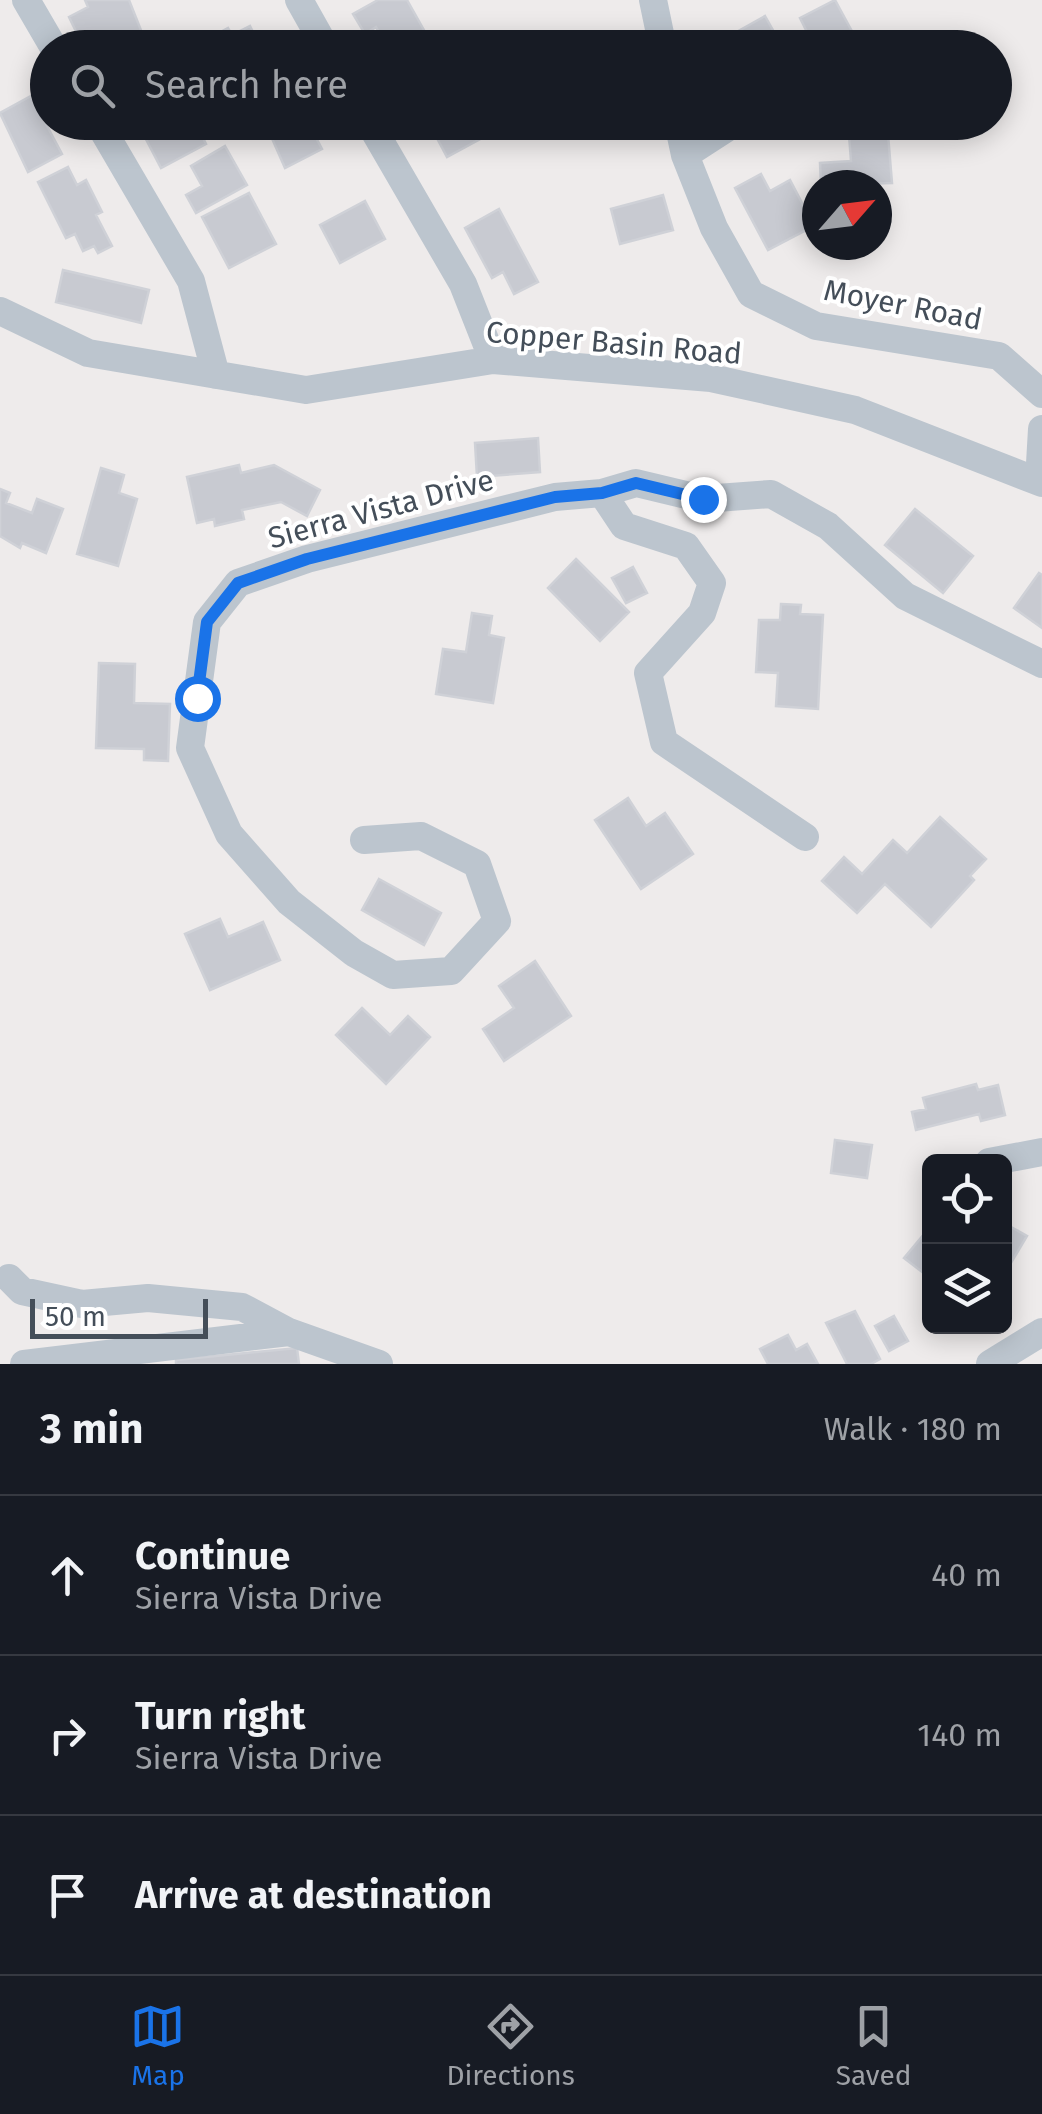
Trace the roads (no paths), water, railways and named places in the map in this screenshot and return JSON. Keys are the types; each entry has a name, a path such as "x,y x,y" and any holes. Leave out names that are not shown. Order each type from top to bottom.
{"street":[{"path":"26,0 44,30"},
{"path":"299,0 316,30"},
{"path":"653,0 659,30"},
{"path":"108,140 190,282 216,375"},
{"path":"380,140 462,284 493,360"},
{"name":"Moyer Road","path":"682,140 714,228 750,294 816,326 999,356 1042,394"},
{"path":"685,155 708,140"},
{"name":"Copper Basin Road","path":"0,311 88,353 306,390 493,360 711,378 855,410 1040,482"},
{"path":"1040,482 1042,429"},
{"name":"Sierra Vista Drive","path":"364,840 421,836 477,864 498,921 451,971 393,975 354,954 289,902 229,834 190,748 207,622 238,583 307,559 555,497 602,493 636,483 703,499 771,494 828,526 905,596 1042,664"},
{"path":"602,493 624,526 686,546 712,583 702,613 648,672 664,742 805,836"},
{"path":"1012,1158 1042,1152"},
{"path":"9,1278 22,1291 82,1304 148,1298 242,1308 290,1332 379,1364"},
{"path":"24,1364 290,1332"},
{"path":"990,1364 1042,1332"},
{"path":"0,1356 9,1364"}]}
